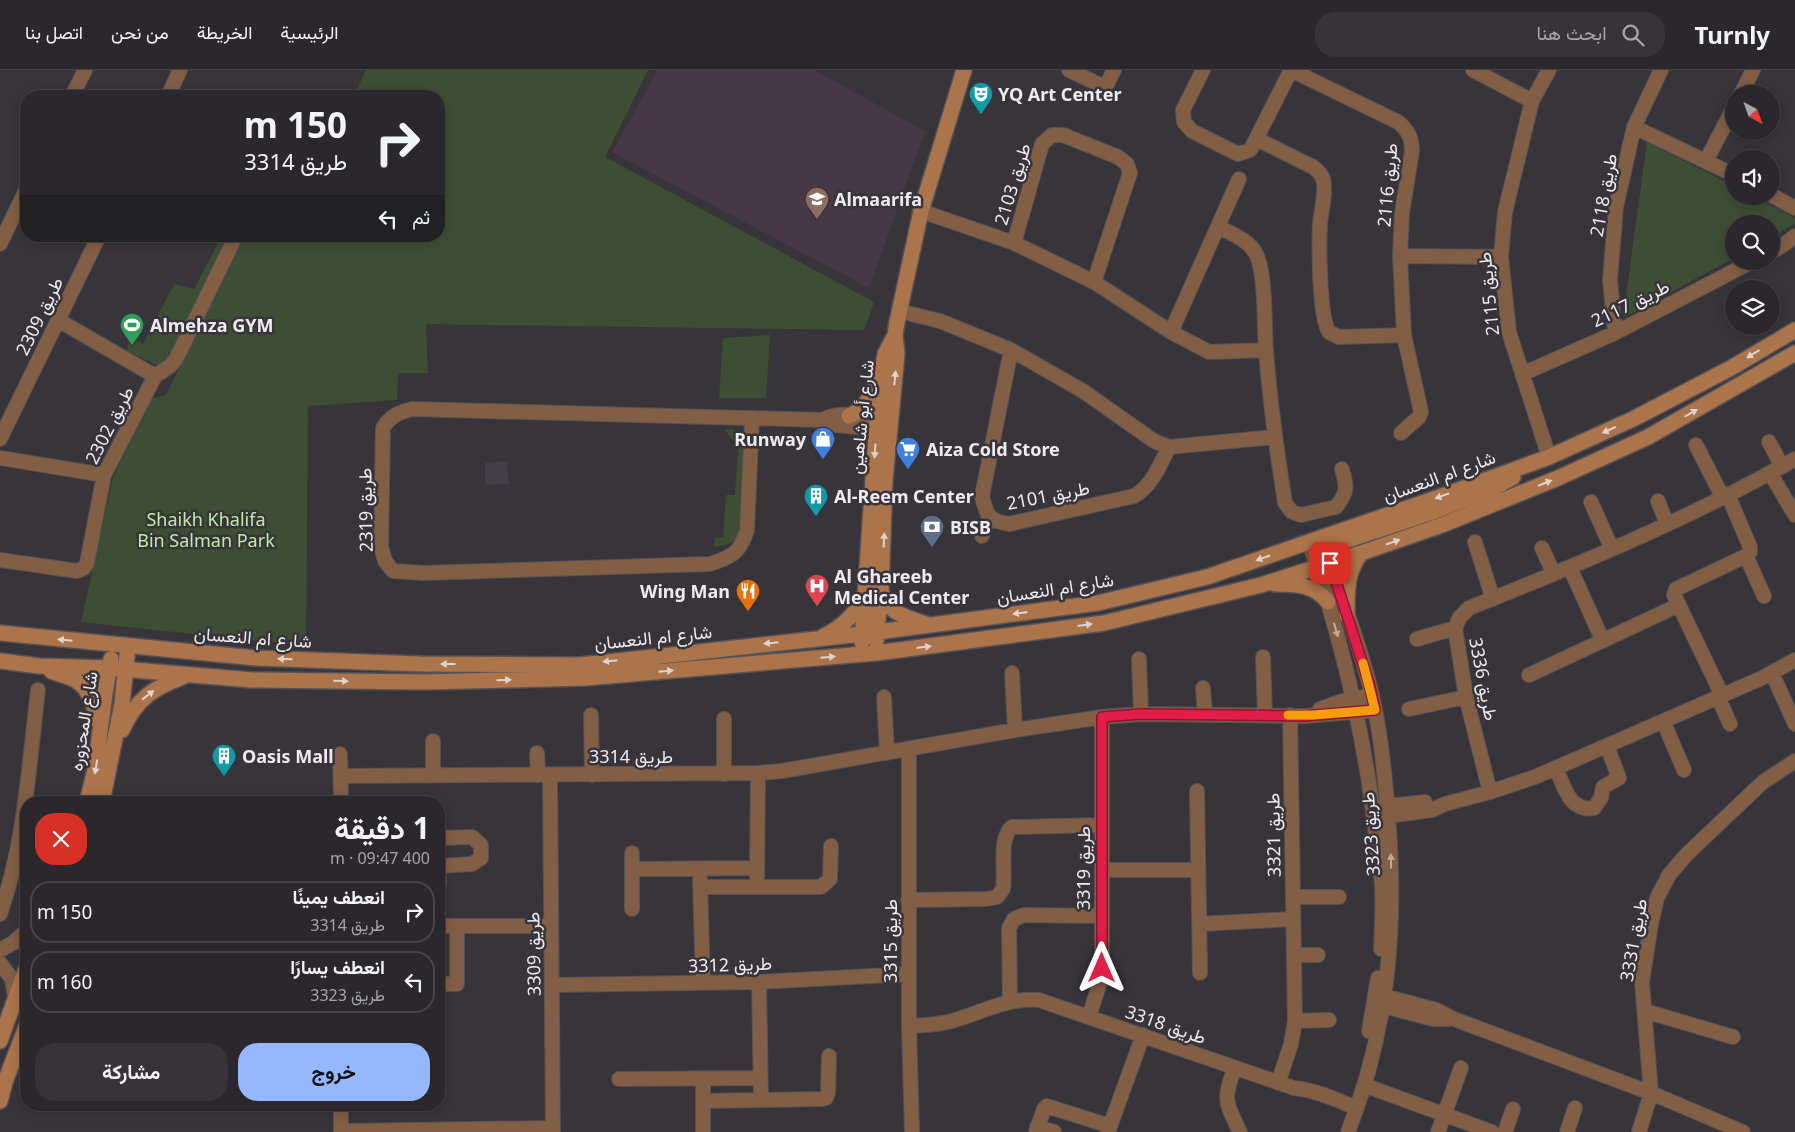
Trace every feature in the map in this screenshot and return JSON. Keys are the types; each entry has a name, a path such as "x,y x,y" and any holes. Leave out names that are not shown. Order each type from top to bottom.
{"main road":[{"name":"شارع أبو شاهين","path":"884,426 897,354 895,335 899,311 921,211 964,70"},
{"name":"شارع ام النعسان","path":"0,661 39,666 126,669 252,680 425,682 585,678 868,653 1104,623 1261,585 1321,551 1428,501 1549,457 1633,419 1731,368 1795,330"},
{"name":"شارع أبو شاهين","path":"868,653 886,480 882,373 886,354 895,335"},
{"name":"شارع ام النعسان","path":"0,633 256,658 421,664 580,665 869,633 1098,603 1321,551 1361,553 1450,521 1558,478 1648,437 1795,353"},
{"path":"849,416 859,411 867,403 882,373"},
{"path":"1347,615 1348,576 1355,560 1361,553"},
{"path":"1261,585 1304,585 1318,591 1328,602"},
{"path":"820,638 832,632 849,619 861,601 874,589 891,610 929,625"},
{"name":"شارع المحزوره","path":"88,796 95,770 110,668 121,646"},
{"name":"شارع المحزوره","path":"103,796 122,704 126,669 121,646"},
{"path":"39,666 71,678 83,686 94,704 100,730"},
{"path":"112,750 133,709 147,695 161,686 188,675"},
{"path":"0,1041 20,984"},
{"path":"0,1101 20,1043"}],"street":[{"path":"171,90 180,70"},
{"path":"1069,70 1102,86 1107,84 1114,70"},
{"path":"1203,70 1183,110 1184,122 1187,127 1238,154 1250,150 1291,70"},
{"name":"طريق 2116","path":"1291,70 1398,122 1410,134 1412,151 1402,213 1400,256 1404,335 1421,412 1419,417 1401,433"},
{"path":"1473,70 1532,101"},
{"name":"طريق 2115","path":"1549,70 1532,101 1505,212 1501,257 1509,332 1549,457"},
{"name":"طريق 2118","path":"1615,333 1610,280 1616,207 1634,127 1661,70"},
{"path":"1746,85 1754,70"},
{"path":"75,90 84,71"},
{"path":"1706,161 1725,124"},
{"path":"1634,127 1725,170"},
{"name":"طريق 2103","path":"1014,244 1042,144 1052,135 1063,135 1118,157 1127,164 1130,173 1094,282"},
{"path":"1256,139 1313,167 1323,180 1320,270 1325,322 1329,332 1339,337 1404,335"},
{"path":"1172,332 1239,179"},
{"path":"1780,200 1795,208"},
{"path":"0,244 20,202"},
{"name":"طريق 2103","path":"921,211 1014,244 1094,282 1172,332 1209,352 1266,350"},
{"path":"1218,226 1245,240 1257,255 1262,279 1274,437 1285,503 1292,512 1301,515 1336,507 1344,496 1346,485 1342,469"},
{"path":"1780,247 1795,236"},
{"name":"طريق 2309","path":"0,439 96,242"},
{"name":"طريق 2302","path":"0,560 77,571 84,568 87,563 104,475 155,376 170,366 176,359 233,242"},
{"path":"1400,256 1501,257"},
{"name":"طريق 2117","path":"1522,374 1615,333 1736,270"},
{"path":"899,311 940,321 1011,350 1083,391 1154,441 1169,447 1274,437"},
{"path":"58,320 155,376"},
{"name":"طريق 2101","path":"1011,350 982,496 984,508 989,517 998,522 1009,524 1134,496 1144,490 1151,482 1169,447"},
{"name":"طريق 2319","path":"752,418 747,530 744,541 737,552 729,558 710,564 424,574 393,571 385,562 381,547 383,428 388,420 400,412 412,409 752,418 823,420 836,415 849,416 884,426"},
{"name":"طريق 2319","path":"823,420 836,426 884,426"},
{"path":"1769,442 1776,469 1795,516"},
{"path":"1696,445 1726,496 1750,549 1746,556 1676,589 1674,595 1720,696 1730,724"},
{"path":"0,458 104,475"},
{"name":"طريق 3336","path":"1490,792 1466,697 1455,628 1460,617 1469,608 1570,568 1667,524 1726,496 1795,459"},
{"path":"1658,501 1667,524"},
{"path":"1591,502 1612,549"},
{"path":"982,536 989,517"},
{"path":"1475,542 1493,599"},
{"path":"1542,548 1554,574"},
{"name":"طريق 3323","path":"1321,551 1328,602 1381,812 1390,839 1392,913 1379,1000 1364,1085 1339,1132"},
{"name":"طريق 3323","path":"1321,551 1347,615 1372,695 1384,773 1381,812 1382,908 1379,1000 1351,1110 1348,1132"},
{"path":"1746,556 1764,596"},
{"path":"1570,568 1603,641"},
{"path":"1529,675 1679,605"},
{"path":"1417,639 1455,628"},
{"path":"1262,656 1265,715"},
{"path":"1140,659 1141,714"},
{"path":"1381,812 1412,808 1436,802 1445,804 1490,792 1556,768 1772,673 1795,660"},
{"path":"1012,673 1015,730"},
{"path":"1772,673 1795,724"},
{"path":"1203,688 1205,715"},
{"path":"24,796 38,690"},
{"name":"طريق 3314","path":"1355,705 1372,695"},
{"path":"884,697 886,753"},
{"path":"1409,710 1466,697"},
{"name":"طريق 3314","path":"340,776 758,773 782,771 1015,730 1102,717 1141,714 1290,715 1355,705 1375,710"},
{"path":"591,715 592,775"},
{"name":"طريق 3321","path":"1278,1083 1291,1044 1295,1021 1290,715"},
{"name":"طريق 3319","path":"1089,1017 1102,975 1102,717"},
{"path":"724,719 724,774"},
{"path":"1663,721 1684,770"},
{"path":"433,741 433,775"},
{"path":"1556,768 1571,802 1580,806 1594,808 1601,798 1602,788 1619,778 1607,746"},
{"name":"طريق 3315","path":"909,749 908,900 912,1132"},
{"path":"537,753 544,775"},
{"path":"340,754 341,796"},
{"name":"طريق 3331","path":"1651,1093 1642,982 1657,898 1669,875 1686,855 1763,782 1795,761"},
{"path":"757,888 758,773"},
{"path":"1384,773 1394,789 1412,808"},
{"name":"طريق 3309","path":"544,775 551,926 553,1130"},
{"path":"1197,791 1200,973"},
{"path":"1390,839 1412,808"},
{"path":"0,914 9,886 20,825"},
{"path":"908,900 986,899 997,897 1004,890 1005,840 1008,830 1012,827 1101,825"},
{"path":"445,838 472,837 481,845 480,858 472,864 445,866"},
{"path":"701,887 817,888 825,885 831,875 831,846"},
{"path":"632,853 632,909"},
{"path":"700,868 703,984"},
{"path":"632,869 757,868"},
{"path":"1102,870 1198,870"},
{"path":"1293,897 1339,897"},
{"path":"1010,1000 1009,928 1014,918 1024,915 1102,916"},
{"path":"1199,924 1293,919"},
{"path":"445,926 551,926"},
{"path":"445,984 457,984 457,926"},
{"path":"0,950 6,942 20,934"},
{"path":"1294,955 1318,955"},
{"path":"0,963 12,979 15,997"},
{"name":"طريق 3312","path":"552,985 703,984 909,974"},
{"path":"759,982 761,1099"},
{"name":"طريق 3318","path":"909,1026 953,1021 1010,1000 1038,1000 1278,1083 1334,1098 1351,1110"},
{"path":"1379,1000 1433,1019 1454,1019 1651,1093 1743,1132"},
{"path":"1644,1011 1733,1037"},
{"path":"1295,1021 1329,1020"},
{"path":"1054,1132 1036,1129 1047,1106 1109,1129 1143,1036"},
{"path":"703,1101 826,1098 828,1093 829,1056"},
{"path":"1235,1068 1227,1087 1226,1099 1240,1132"},
{"path":"1438,1132 1461,1068"},
{"path":"618,1079 760,1078"},
{"path":"703,1079 703,1132"},
{"path":"1364,1085 1492,1132"},
{"path":"1639,1132 1651,1093"},
{"path":"1567,1132 1575,1108"},
{"path":"1505,1132 1513,1109"},
{"path":"341,1111 341,1132 553,1130"}],"shaded area":[{"name":"Almaarifa","path":"658,70 814,70 925,131 869,288 612,152"},
{"path":"507,461 509,484 485,485 485,463"}],"green space":[{"name":"Shaikh Khalifa Bin Salman Park","path":"366,70 648,70 605,157 874,302 864,330 426,324 428,373 398,373 397,400 308,406 306,646 81,622 113,478 148,399 166,395 242,242 445,242 445,90 357,90"},
{"path":"1647,142 1725,181 1725,205 1770,205 1795,218 1795,224 1780,232 1780,215 1725,215 1725,263 1623,318"},
{"path":"219,242 228,242 169,362 162,368 126,350 131,338 143,344 174,284 194,289"},
{"path":"770,335 766,398 719,398 723,338"},
{"path":"724,429 737,430 746,438 738,538 726,545 714,547 715,538 723,537 726,495 735,495 738,447"}],"slow traffic":[{"path":"1288,715 1305,716 1375,710 1363,663"}],"place":[{"name":"YQ Art Center","path":"981,115"},
{"name":"Almaarifa","path":"817,220"},
{"name":"Almehza GYM","path":"132,346"},
{"name":"Runway","path":"823,460"},
{"name":"Aiza Cold Store","path":"908,470"},
{"name":"Al-Reem Center","path":"816,517"},
{"name":"BISB","path":"932,548"},
{"name":"Al Ghareeb Medical Center","path":"817,607"},
{"name":"Wing Man","path":"748,612"},
{"name":"Oasis Mall","path":"224,777"}],"route":[{"path":"1102,968 1102,717 1141,714 1305,716 1375,710 1369,683 1330,563"}]}
